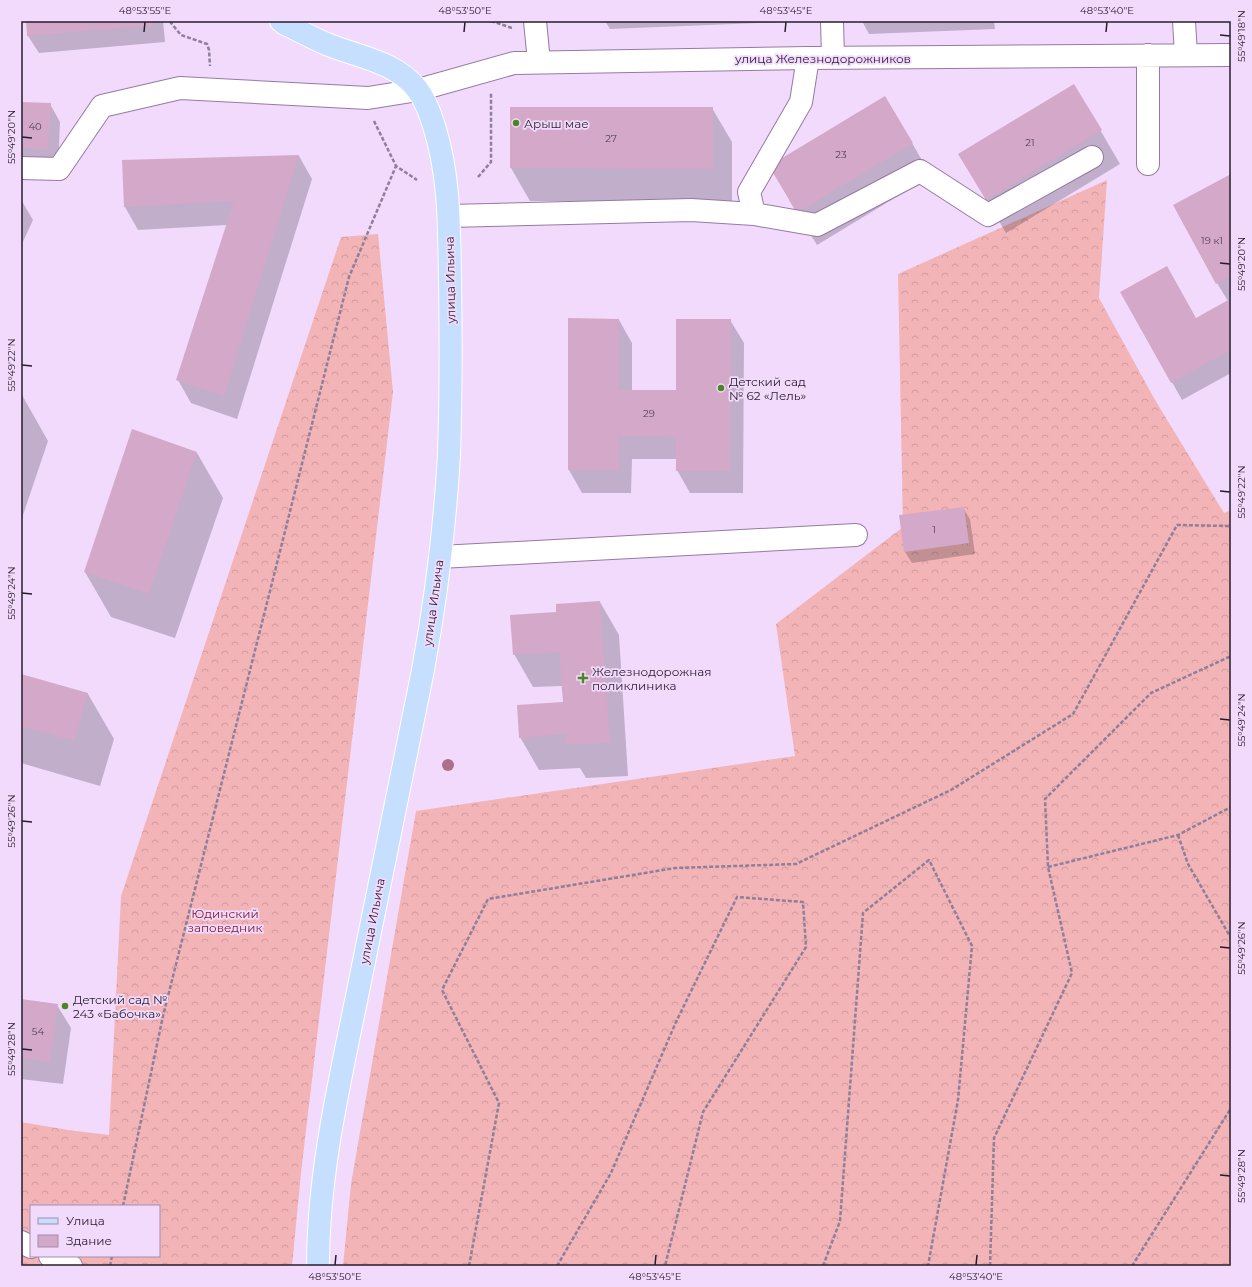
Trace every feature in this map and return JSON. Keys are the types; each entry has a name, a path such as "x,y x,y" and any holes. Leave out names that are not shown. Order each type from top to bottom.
{"main road":[{"name":"улица Ильича","path":"281,21 328,44 391,68 408,79 418,90 429,110 439,141 446,179 449,216 451,356 449,439 440,557 434,610 335,1104 324,1170 319,1213 318,1266"}],"street":[{"path":"535,21 539,62"},
{"path":"832,21 833,58"},
{"path":"1184,21 1186,55"},
{"path":"1148,55 1148,164"},
{"name":"улица Железнодорожников","path":"21,168 59,170 102,106 180,88 368,98 418,90 514,63 808,58 1231,55"},
{"path":"754,214 749,192 801,102 808,58"},
{"path":"449,216 691,210 754,214 817,225 920,171 988,215 1092,157"},
{"path":"440,557 856,535"},
{"path":"21,1242 30,1246"},
{"path":"52,1257 71,1266"}],"path":[{"path":"171,21 181,35 206,44 209,50 212,90"},
{"path":"491,21 516,29 514,63"},
{"path":"478,178 491,162 491,91"},
{"path":"371,116 396,166 417,180"},
{"path":"123,1205 163,1016 349,278 396,166"},
{"path":"468,1266 499,1103 442,990 488,899 675,868 796,864 950,790 1073,714 1177,525 1231,526"},
{"path":"990,1266 994,1138 1072,973 1048,867 1045,799 1151,693 1231,656"},
{"path":"1048,867 1178,835 1231,807"},
{"path":"1178,835 1188,864 1231,938"},
{"path":"823,1266 840,1221 863,913 928,860 972,946 958,1100 928,1266"},
{"path":"557,1266 611,1173 676,1022 737,897 803,902 806,948 703,1112 665,1266"},
{"path":"1132,1266 1231,1108"}],"green space":[{"path":"1107,180 1099,298 1155,400 1224,513 1231,510 1231,1266 343,1266 351,1184 416,811 795,756 776,624 903,527 898,274"},
{"name":"Юдинский заповедник","path":"378,234 393,392 301,1173 292,1266 21,1266 21,1122 109,1135 121,896 341,237"}],"building":[{"path":"26,21 155,21 155,25 27,36"},
{"path":"1074,84 1102,130 986,200 958,154"},
{"path":"885,96 913,143 797,213 769,166"},
{"path":"21,102 51,103 48,150 21,148"},
{"path":"510,107 713,107 713,169 510,168"},
{"path":"299,155 224,396 176,380 234,201 124,207 122,160"},
{"path":"1231,174 1231,276 1216,284 1173,205"},
{"path":"1167,266 1196,318 1230,299 1231,301 1231,350 1171,383 1120,292"},
{"path":"568,318 619,319 619,390 676,390 676,319 731,319 730,471 676,471 676,437 619,436 619,470 568,470"},
{"path":"132,429 197,452 149,594 84,572"},
{"path":"964,507 969,543 904,552 899,515"},
{"name":"Железнодорожная поликлиника","path":"600,601 610,743 566,745 565,734 519,738 517,705 563,702 559,652 513,655 510,615 556,612 556,604"},
{"path":"21,674 88,693 74,741 21,726"},
{"path":"21,999 58,1004 50,1062 21,1058"}],"place":[{"name":"Арыш мае","path":"516,123"},
{"name":"Детский сад № 62 «Лель»","path":"721,388"},
{"name":"Железнодорожная поликлиника","path":"583,678"},
{"name":"Детский сад № 243 «Бабочка»","path":"65,1006"}]}
